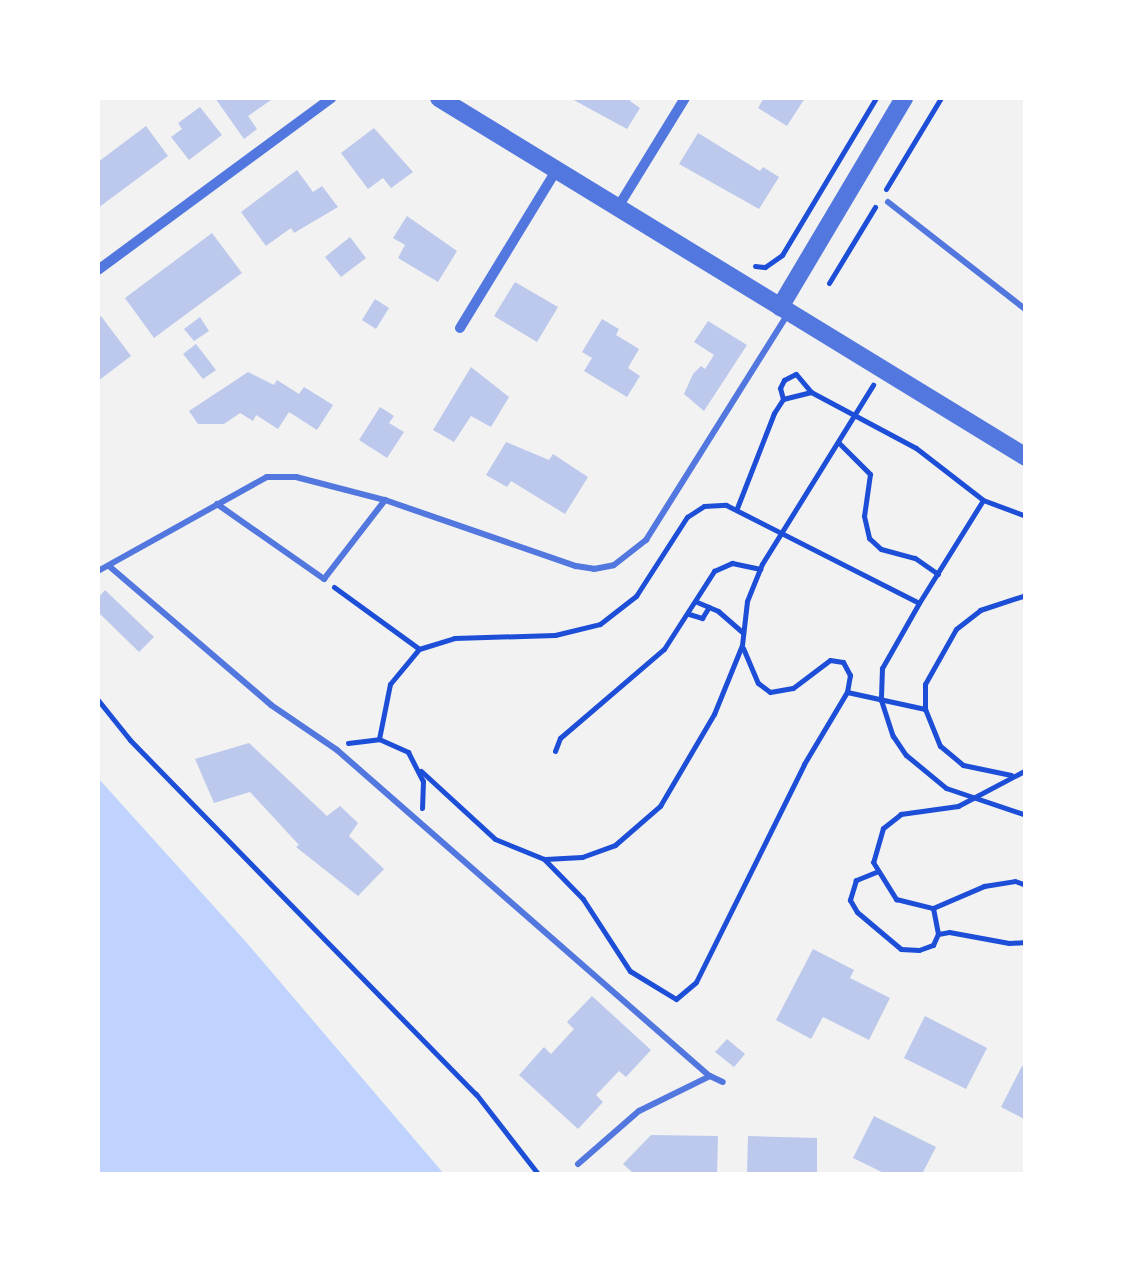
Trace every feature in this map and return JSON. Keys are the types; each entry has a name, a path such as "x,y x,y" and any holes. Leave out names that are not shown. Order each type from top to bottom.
{"street":[{"path":"98,270 331,98"},
{"path":"439,98 1026,457"},
{"path":"618,207 685,98"},
{"path":"785,310 904,98"},
{"path":"460,328 557,170"}],"lane":[{"path":"888,202 1026,310"},
{"path":"98,571 267,478 282,477 385,500 576,566 614,565 646,540 785,310"},
{"path":"217,504 324,579 385,500"},
{"path":"109,566 271,705 338,750 710,1076 723,1082"},
{"path":"578,1164 638,1111 710,1076"}],"path":[{"path":"747,265 765,267 782,255 876,98"},
{"path":"544,859 597,853 645,822 675,784 714,714 742,646 747,600 761,567 882,369"},
{"path":"737,508 783,399 784,380 796,374 811,392 854,419 916,448 983,500 1026,516"},
{"path":"783,399 811,392"},
{"path":"838,444 870,474 864,516 874,544 914,558 938,574"},
{"path":"983,500 882,668 881,700 893,736 906,755 946,788 1026,815"},
{"path":"380,738 390,684 419,648 454,638 555,635 600,624 636,596 687,517 704,506 737,508 919,604"},
{"path":"556,751 560,738 655,659 690,614 718,568 732,563 761,567"},
{"path":"324,579 419,648"},
{"path":"1012,775 962,766 940,746 924,709 928,673 956,628 998,602 1026,595"},
{"path":"697,602 709,606 742,632"},
{"path":"690,614 702,618 709,606"},
{"path":"338,750 353,741 380,738 408,752 420,771 495,839 544,859 583,898 630,970 676,999 686,995 804,764 847,692 850,674 843,662 830,660 793,688 770,692 758,683 742,646"},
{"path":"847,692 924,709"},
{"path":"98,700 130,740 476,1094 538,1174"},
{"path":"1026,770 974,800 901,814 883,828 876,844 876,872 896,899 933,908 984,886 1015,881 1026,885"},
{"path":"416,818 424,792 420,771"},
{"path":"876,872 856,880 850,889 857,912 901,949 920,950 932,945 938,934 933,908"},
{"path":"938,934 1026,942"}],"water":[{"path":"98,778 246,942 444,1174 98,1174"}],"building":[{"path":"215,98 274,98 248,116 257,129 244,139"},
{"path":"570,98 632,98 630,101 640,108 627,129"},
{"path":"764,98 805,98 787,126 758,108"},
{"path":"200,107 222,135 189,160 171,137 182,129 178,123"},
{"path":"146,126 168,156 98,208 98,162"},
{"path":"374,128 413,172 391,188 383,178 368,189 341,153"},
{"path":"698,133 760,171 763,167 779,177 759,209 679,164"},
{"path":"297,170 313,192 322,186 338,207 294,233 291,228 266,246 241,212"},
{"path":"407,216 457,251 438,282 398,258 405,245 393,238"},
{"path":"212,233 242,273 154,338 125,298"},
{"path":"350,237 366,258 341,277 325,257"},
{"path":"515,282 558,307 537,342 494,316"},
{"path":"375,299 389,308 376,329 362,320"},
{"path":"101,316 131,356 98,381 98,319"},
{"path":"200,317 209,331 194,341 184,329"},
{"path":"602,319 619,329 616,335 639,349 628,368 640,376 627,397 584,371 592,358 582,352"},
{"path":"708,321 747,345 704,411 684,394 693,374 701,366 705,369 714,355 694,342"},
{"path":"196,344 216,370 203,379 183,354"},
{"path":"471,367 509,397 491,427 471,416 454,442 433,430"},
{"path":"248,372 274,385 277,380 299,394 304,387 333,405 317,430 289,412 278,429 256,415 253,421 240,413 224,424 198,424 189,411"},
{"path":"380,407 394,416 389,423 404,432 387,458 359,440"},
{"path":"506,442 549,460 553,454 588,477 565,514 511,481 507,487 486,475"},
{"path":"105,590 154,637 139,652 98,612 98,598"},
{"path":"249,743 327,816 340,806 358,823 349,836 384,869 358,896 296,847 299,845 250,792 214,803 195,759"},
{"path":"813,949 854,970 850,978 890,998 869,1040 823,1017 811,1039 776,1020"},
{"path":"592,996 651,1050 626,1077 619,1071 596,1095 603,1102 578,1129 519,1075 544,1047 551,1054 574,1029 567,1022"},
{"path":"925,1016 987,1048 966,1089 904,1058"},
{"path":"727,1039 745,1054 734,1067 715,1052"},
{"path":"1022,1066 1026,1067 1026,1120 1001,1107"},
{"path":"874,1116 936,1147 922,1174 886,1174 853,1158"},
{"path":"651,1135 718,1136 717,1174 634,1174 623,1164"},
{"path":"748,1136 817,1138 817,1174 747,1174"}]}
